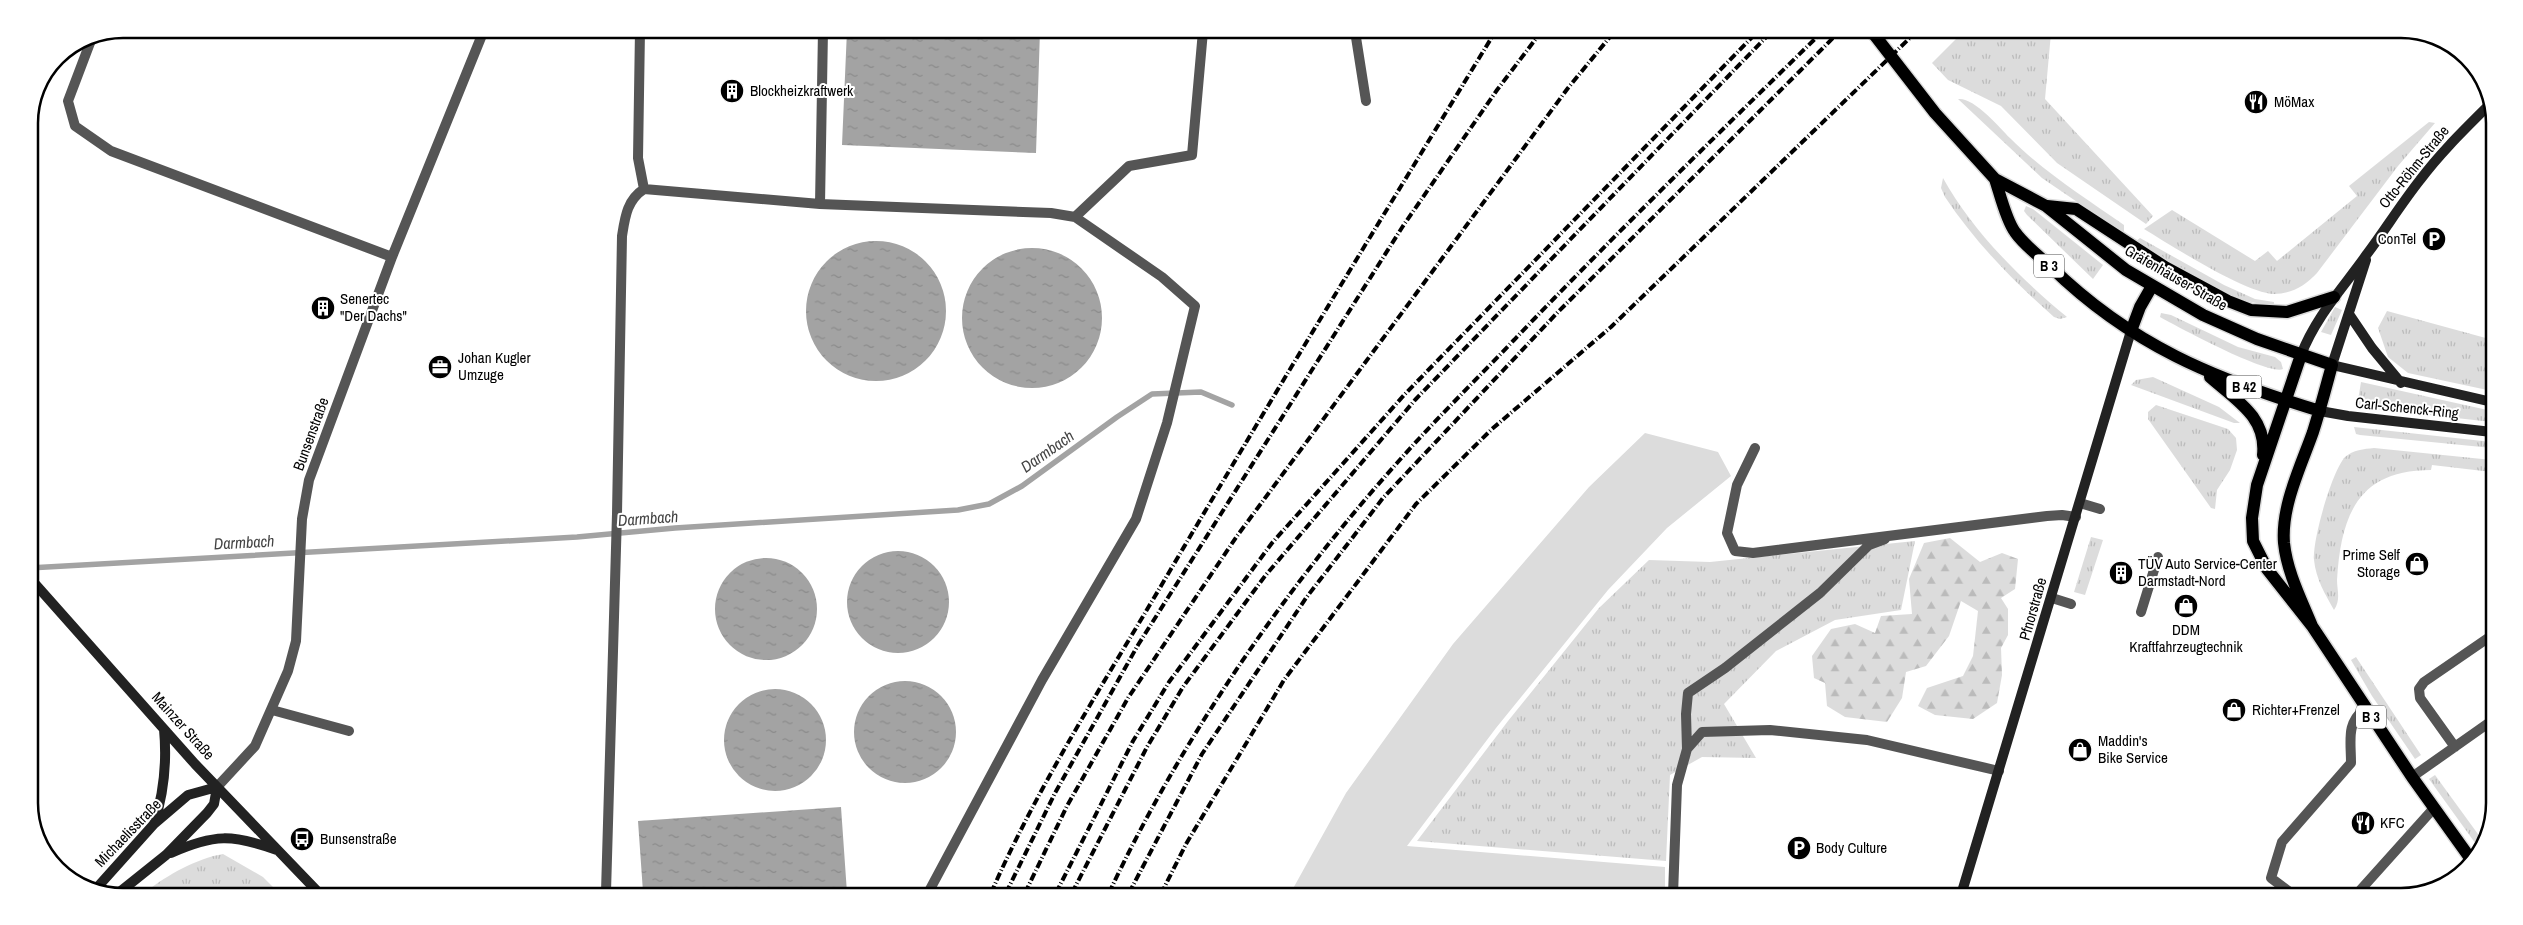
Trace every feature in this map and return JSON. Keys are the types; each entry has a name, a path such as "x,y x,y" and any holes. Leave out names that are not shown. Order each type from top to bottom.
{"main road":[{"name":"Gräfenhäuser Straße","path":"1877,38 1935,113 1995,179 2046,206 2126,270 2203,315 2257,339 2332,365"},
{"name":"Gräfenhäuser Straße","path":"1995,179 2015,232 2075,290 2131,331 2203,370 2286,400"},
{"path":"2046,206 2076,209 2165,267 2228,301 2251,310 2287,312 2334,297"},
{"path":"2131,331 2140,308 2152,286"},
{"path":"2262,468 2301,355"},
{"name":"B 3","path":"2312,626 2289,568 2284,541 2290,501 2320,411 2332,365"},
{"name":"B 3","path":"2203,370 2257,422 2264,446 2262,468 2253,502 2253,541 2267,569 2312,626 2365,708 2468,855"},
{"name":"B 42","path":"2286,400 2320,411"}],"street":[{"name":"Bunsenstraße","path":"217,787 255,746 288,671 296,641 301,571 302,519 310,480 392,257 481,38"},
{"path":"640,38 638,158 644,189"},
{"path":"820,204 822,38"},
{"path":"1075,217 1129,166 1192,155 1202,38"},
{"path":"1356,38 1366,100"},
{"path":"89,45 68,100 75,126 111,152 392,257"},
{"name":"Otto-Röhm-Straße","path":"2301,355 2313,326 2368,254 2425,173 2446,148 2484,110"},
{"path":"606,888 617,514 622,236 626,211 636,194 644,189 820,204 1051,212 1075,217 1162,277 1194,306 1167,423 1136,519 1042,680 931,888"},
{"name":"Otto-Röhm-Straße","path":"2332,365 2368,254"},
{"path":"2349,314 2372,348 2402,382"},
{"name":"Pfnorstraße","path":"1963,888 2131,331"},
{"name":"Carl-Schenck-Ring","path":"2332,365 2485,401"},
{"name":"Carl-Schenck-Ring","path":"2320,411 2348,416 2485,431"},
{"path":"1755,448 1737,485 1727,533 1735,551 1753,553 2047,516 2062,515 2076,517"},
{"path":"2080,503 2100,509"},
{"path":"1673,888 1677,785 1687,749 1686,714 1688,693 1725,668 1820,593 1869,546 1900,533"},
{"path":"2141,612 2158,557"},
{"name":"Mainzer Straße","path":"38,588 217,787 314,888"},
{"path":"2052,598 2071,604"},
{"path":"2455,747 2420,698 2419,688 2424,682 2486,639"},
{"path":"2284,888 2271,878 2282,842 2351,763 2351,726 2353,719 2365,708"},
{"path":"272,710 349,731"},
{"path":"2412,777 2486,725"},
{"path":"154,824 164,780 166,747 164,729"},
{"path":"1687,749 1702,732 1770,730 1867,740 2000,771"},
{"path":"125,888 166,855 208,813 214,804 217,787"},
{"name":"Michaelisstraße","path":"100,884 154,824 188,795 217,787"},
{"path":"2363,888 2434,808"},
{"path":"166,855 198,841 219,838 243,840 280,852"}],"green space":[{"path":"1957,38 2051,38 2045,99 2153,216 2146,224 2057,163 2001,106 1948,80 1932,63"},
{"path":"1958,99 1979,108 2037,162 2124,225 2124,234 2042,178"},
{"path":"2429,122 2435,123 2398,166 2317,273 2308,282 2292,291 2274,294 2261,292 2245,286 2209,268 2144,229 2172,210 2255,261 2268,251 2277,261 2357,196 2349,186"},
{"path":"1943,178 1968,217 1999,253 2067,317 2060,319 2054,317 2009,275 1982,245 1945,197 1941,188"},
{"path":"2026,206 2033,209 2103,265 2093,279 2027,215 2024,211"},
{"path":"2140,238 2224,285 2255,299 2274,302 2274,305 2238,298 2202,282 2136,241"},
{"path":"2335,307 2342,310 2331,335 2321,332"},
{"path":"2387,311 2485,338 2485,390 2408,373 2388,357 2378,328"},
{"path":"2161,313 2171,315 2238,347 2275,357 2281,362 2283,369 2274,369 2260,365 2223,349 2160,317"},
{"path":"2153,377 2219,407 2240,423 2234,423 2131,385 2136,380"},
{"path":"2361,382 2485,410 2485,421 2357,407"},
{"path":"2156,405 2228,429 2236,438 2237,450 2230,470 2217,490 2215,509 2211,508 2148,419 2148,412"},
{"path":"2354,427 2485,441 2485,447 2360,435 2356,434"},
{"path":"1645,433 1718,452 1731,476 1667,528 1608,590 1496,728 1407,846 1665,867 1665,888 1293,888 1346,793 1453,644 1589,487"},
{"path":"2374,448 2485,459 2486,471 2432,465 2431,470 2406,472 2386,478 2370,488 2358,501 2349,517 2343,535 2337,580 2338,599 2334,610 2321,586 2315,567 2314,551 2316,538 2334,476 2345,457 2363,449"},
{"path":"2091,537 2103,540 2085,595 2074,592"},
{"path":"1950,538 1980,562 2002,553 2018,559 2015,589 2001,598 2008,609 2008,635 2001,648 2002,675 1997,703 1973,719 1935,715 1918,706 1927,688 1963,676 1973,656 1978,611 1961,601 1949,636 1926,666 1906,672 1902,698 1887,722 1845,717 1827,706 1825,683 1814,678 1812,656 1831,629 1855,624 1875,633 1881,616 1912,614 1909,579 1924,543"},
{"path":"1915,541 1901,610 1835,620 1776,651 1724,704 1756,758 1702,757 1670,775 1666,861 1417,841 1508,721 1599,608 1649,560 1710,562"},
{"path":"2356,657 2421,755 2415,759 2372,696 2351,660"},
{"path":"2435,775 2479,835 2475,843 2429,779"},
{"path":"223,854 263,877 274,888 151,888 183,868"}],"water":[{"path":"847,38 1040,38 1036,153 842,145"},
{"path":"876,241 903,247 915,253 925,262 934,272 940,284 946,311 940,338 934,350 925,360 915,369 903,375 876,381 849,375 837,369 827,360 818,350 812,338 806,311 812,284 818,272 827,262 837,253 849,247"},
{"path":"1032,248 1059,254 1071,260 1081,269 1090,279 1096,291 1102,318 1096,345 1090,357 1081,367 1071,376 1059,382 1032,388 1005,382 993,376 983,367 974,357 968,345 962,318 968,291 974,279 983,269 993,260 1005,254"},
{"path":"898,551 918,555 934,566 945,582 949,602 945,622 934,638 918,649 898,653 878,649 862,638 851,622 847,602 851,582 862,566 878,555"},
{"path":"766,558 786,561 795,566 809,580 814,589 817,609 814,629 809,638 795,652 786,657 766,660 746,657 737,652 723,638 718,629 715,609 718,589 723,580 737,566 746,561"},
{"path":"905,681 924,685 941,696 952,713 956,732 952,751 941,768 924,779 905,783 886,779 869,768 858,751 854,732 858,713 869,696 886,685"},
{"path":"775,689 795,693 811,704 822,720 826,740 822,760 811,776 795,787 775,791 755,787 739,776 728,760 724,740 728,720 739,704 755,693"},
{"path":"841,807 847,888 643,888 638,821"}],"waterway":[{"name":"Darmbach","path":"38,567 577,537 675,528 958,510 989,504 1022,486 1152,394 1201,392 1232,405"}],"railway":[{"path":"993,888 1029,814 1094,699 1285,377 1491,38"},
{"path":"1008,888 1055,793 1138,645 1403,226 1497,90 1536,38"},
{"path":"1027,888 1067,806 1128,698 1237,536 1568,88 1609,38"},
{"path":"1059,888 1133,741 1169,682 1272,543 1405,394 1751,38"},
{"path":"1075,888 1147,747 1183,687 1265,576 1415,400 1765,38"},
{"path":"1111,888 1168,779 1202,723 1275,614 1355,511 1425,432 1552,301 1666,185 1816,38"},
{"path":"1132,888 1202,754 1306,598 1383,498 1558,312 1833,38"},
{"path":"1164,888 1186,844 1284,680 1416,504 1492,429 1611,327 1910,38"}],"place":[{"name":"Blockheizkraftwerk","path":"732,91"},
{"name":"MöMax","path":"2256,102"},
{"name":"ConTel","path":"2434,239"},
{"name":"Senertec \"Der Dachs\"","path":"323,308"},
{"name":"Johan Kugler Umzuge","path":"440,367"},
{"name":"Prime Self Storage","path":"2417,564"},
{"name":"TÜV Auto Service-Center Darmstadt-Nord","path":"2121,573"},
{"name":"DDM Kraftfahrzeugtechnik","path":"2186,606"},
{"name":"Richter+Frenzel","path":"2234,710"},
{"name":"Maddin's Bike Service","path":"2080,750"},
{"name":"KFC","path":"2363,823"},
{"name":"Bunsenstraße","path":"302,839"},
{"name":"Body Culture","path":"1799,848"}]}
